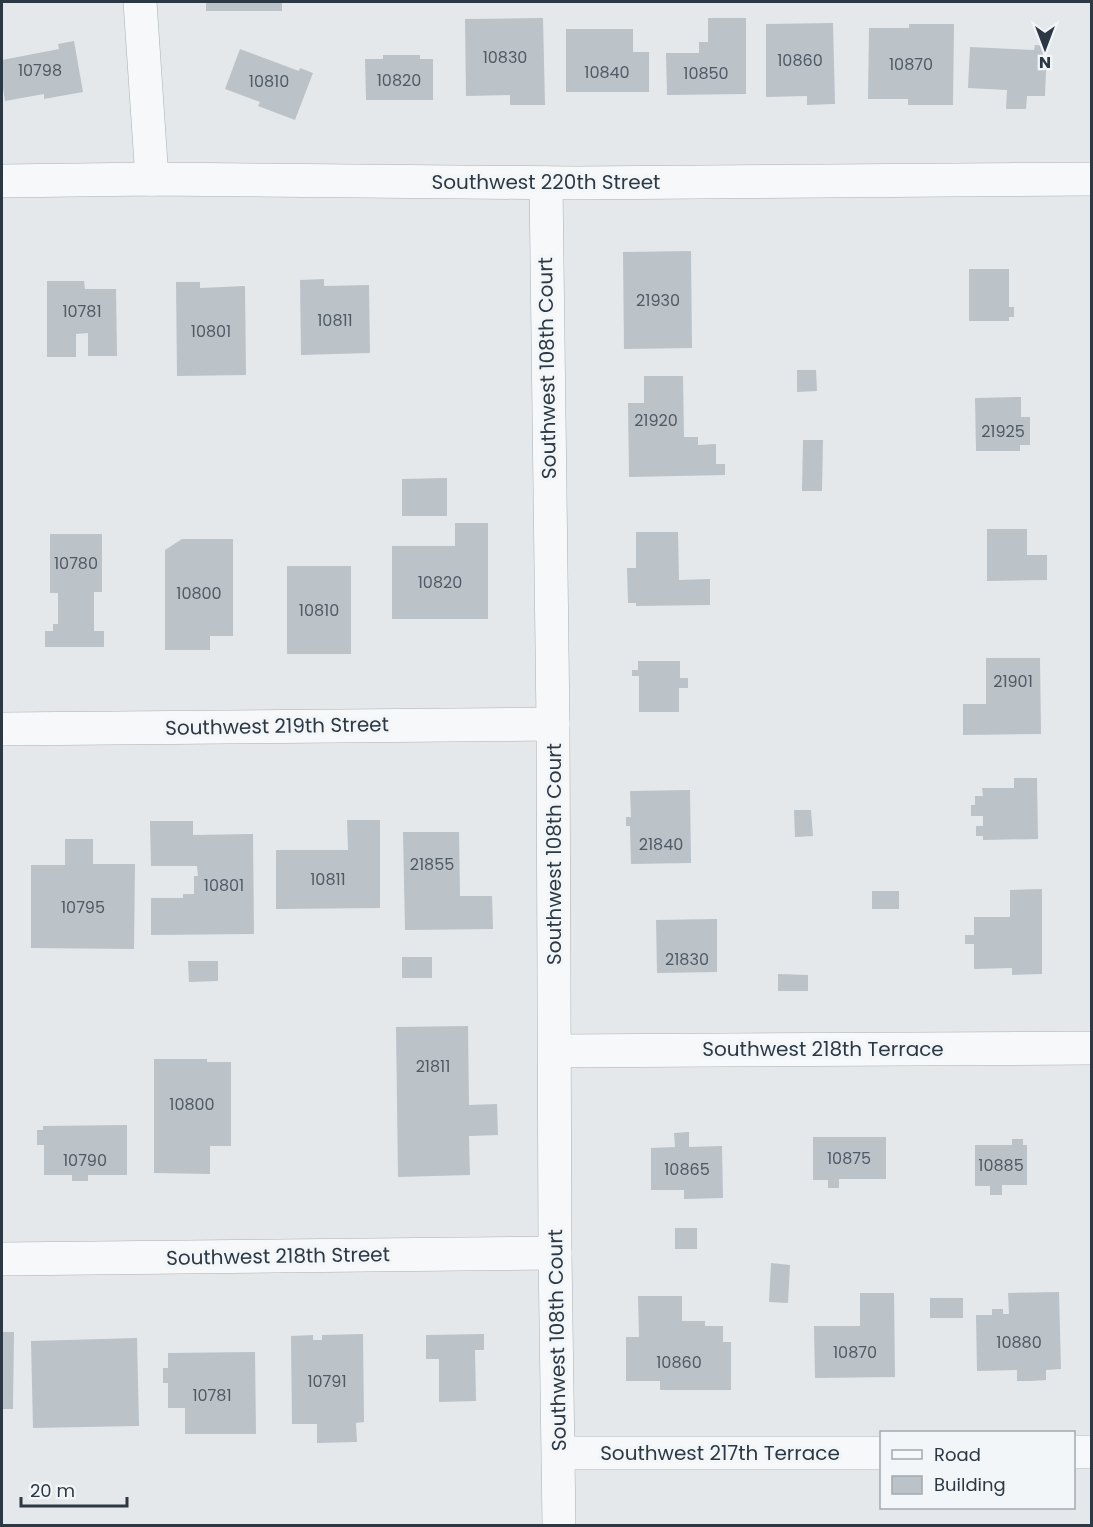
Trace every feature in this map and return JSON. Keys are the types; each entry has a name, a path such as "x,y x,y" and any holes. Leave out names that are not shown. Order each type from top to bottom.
{"street":[{"path":"140,2 152,179"},
{"name":"Southwest 220th Street","path":"2,181 152,179 546,183 1092,178"},
{"name":"Southwest 108th Court","path":"546,183 559,1526"},
{"name":"Southwest 219th Street","path":"2,729 553,724"},
{"name":"Southwest 218th Terrace","path":"555,1051 1092,1048"},
{"name":"Southwest 218th Street","path":"2,1259 555,1253"},
{"path":"1075,1452 1092,1452"},
{"name":"Southwest 217th Terrace","path":"559,1454 880,1453"}],"building":[{"path":"206,2 282,2 282,11 206,11"},
{"path":"543,18 545,105 510,105 510,95 466,96 465,19"},
{"path":"708,18 746,18 746,94 667,95 666,53 699,53 699,42 708,42"},
{"path":"833,23 835,104 807,105 807,96 766,97 766,24"},
{"path":"909,24 954,24 953,105 908,105 908,99 868,99 869,28 909,28"},
{"path":"566,29 633,29 633,52 649,52 649,92 566,92"},
{"path":"74,41 83,92 44,99 44,94 5,101 2,60 59,49 58,44"},
{"path":"1035,45 1047,46 1045,96 1027,96 1026,109 1006,109 1007,90 968,88 970,47 1034,50"},
{"path":"240,49 299,71 300,68 313,73 295,120 258,106 260,102 225,89"},
{"path":"383,55 420,55 420,59 433,59 433,100 366,100 365,59 383,59"},
{"path":"691,251 692,348 624,349 623,252"},
{"path":"969,269 1009,269 1009,307 1014,307 1014,317 1009,317 1009,321 969,321"},
{"path":"324,279 324,286 369,285 370,353 301,355 300,280"},
{"path":"47,281 84,281 85,289 116,289 117,356 88,356 88,333 76,334 76,357 47,357"},
{"path":"176,282 200,282 200,288 245,286 246,375 177,376"},
{"path":"797,370 816,370 817,391 797,392"},
{"path":"644,376 683,376 684,437 698,437 698,445 716,444 716,464 725,464 725,475 629,477 628,403 644,403"},
{"path":"1021,397 1021,417 1030,417 1030,445 1020,445 1020,451 976,451 975,398"},
{"path":"803,440 823,440 822,491 802,491"},
{"path":"447,478 447,516 402,516 402,479"},
{"path":"455,523 488,523 488,619 392,619 392,546 455,546"},
{"path":"987,529 1027,529 1027,555 1047,555 1047,580 987,581"},
{"path":"636,532 678,532 679,580 710,579 710,605 636,606 636,603 628,603 627,568 636,568"},
{"path":"50,534 102,534 102,592 94,592 94,631 104,631 104,647 45,647 45,631 53,631 53,624 58,624 58,593 50,593"},
{"path":"182,539 233,539 233,636 210,636 210,650 165,650 165,550"},
{"path":"287,566 351,566 351,654 287,654"},
{"path":"986,658 1040,658 1041,734 963,735 963,704 986,704"},
{"path":"638,661 680,661 680,678 688,678 688,688 679,688 679,712 639,712 639,676 632,676 632,670 638,670"},
{"path":"1014,778 1037,778 1038,839 983,840 983,836 976,836 976,826 983,826 983,816 971,816 971,805 975,805 975,796 983,796 982,788 1014,788"},
{"path":"690,790 691,863 631,864 630,826 626,826 626,817 631,817 630,791"},
{"path":"794,810 811,810 813,836 795,837"},
{"path":"347,820 380,820 380,908 276,909 276,850 348,850"},
{"path":"150,821 193,821 193,835 253,834 254,934 151,935 151,898 183,898 183,894 194,894 194,876 198,876 197,866 151,866"},
{"path":"403,832 459,832 460,896 492,896 493,929 405,930"},
{"path":"65,839 93,839 93,864 135,864 134,949 31,948 31,865 65,865"},
{"path":"1042,889 1042,974 1012,975 1012,968 974,969 974,944 965,944 965,935 974,935 974,917 1010,917 1010,890"},
{"path":"872,891 899,891 899,909 872,909"},
{"path":"717,919 717,972 657,973 656,920"},
{"path":"402,957 432,957 432,978 402,978"},
{"path":"188,961 218,961 218,981 189,982"},
{"path":"778,974 808,975 808,991 778,991"},
{"path":"468,1026 469,1105 497,1104 498,1135 469,1136 470,1175 398,1177 396,1027"},
{"path":"154,1059 207,1059 207,1062 231,1062 231,1146 210,1146 210,1174 154,1173"},
{"path":"127,1125 127,1175 88,1175 88,1181 72,1181 72,1175 44,1175 44,1145 37,1145 37,1130 43,1130 43,1126"},
{"path":"689,1132 689,1147 722,1146 723,1198 684,1199 684,1190 651,1190 651,1148 675,1147 674,1133"},
{"path":"813,1137 886,1137 886,1179 839,1179 839,1188 828,1188 828,1180 813,1180"},
{"path":"1012,1139 1023,1139 1023,1145 1027,1145 1027,1185 1002,1185 1002,1195 990,1195 990,1186 975,1186 975,1145 1012,1145"},
{"path":"675,1228 697,1228 697,1249 675,1249"},
{"path":"771,1263 790,1265 788,1303 769,1302"},
{"path":"1059,1292 1061,1369 1046,1370 1046,1380 1031,1381 1017,1381 1017,1370 977,1371 976,1315 992,1315 992,1309 1003,1309 1003,1314 1009,1314 1008,1293"},
{"path":"860,1293 894,1293 895,1377 815,1378 814,1326 860,1326"},
{"path":"638,1296 682,1296 682,1321 705,1321 705,1326 723,1326 723,1342 731,1342 731,1390 660,1390 660,1381 626,1381 626,1337 639,1337"},
{"path":"930,1298 963,1298 963,1318 930,1318"},
{"path":"2,1332 14,1332 13,1409 2,1409"},
{"path":"363,1334 364,1422 356,1423 357,1442 317,1443 317,1424 292,1424 291,1336 313,1335 313,1340 322,1340 322,1335"},
{"path":"484,1334 484,1350 475,1350 476,1401 439,1402 439,1359 426,1359 426,1335"},
{"path":"137,1338 139,1426 33,1428 31,1341"},
{"path":"255,1352 256,1434 185,1434 185,1408 168,1408 168,1383 163,1383 163,1368 168,1368 168,1353"}]}
